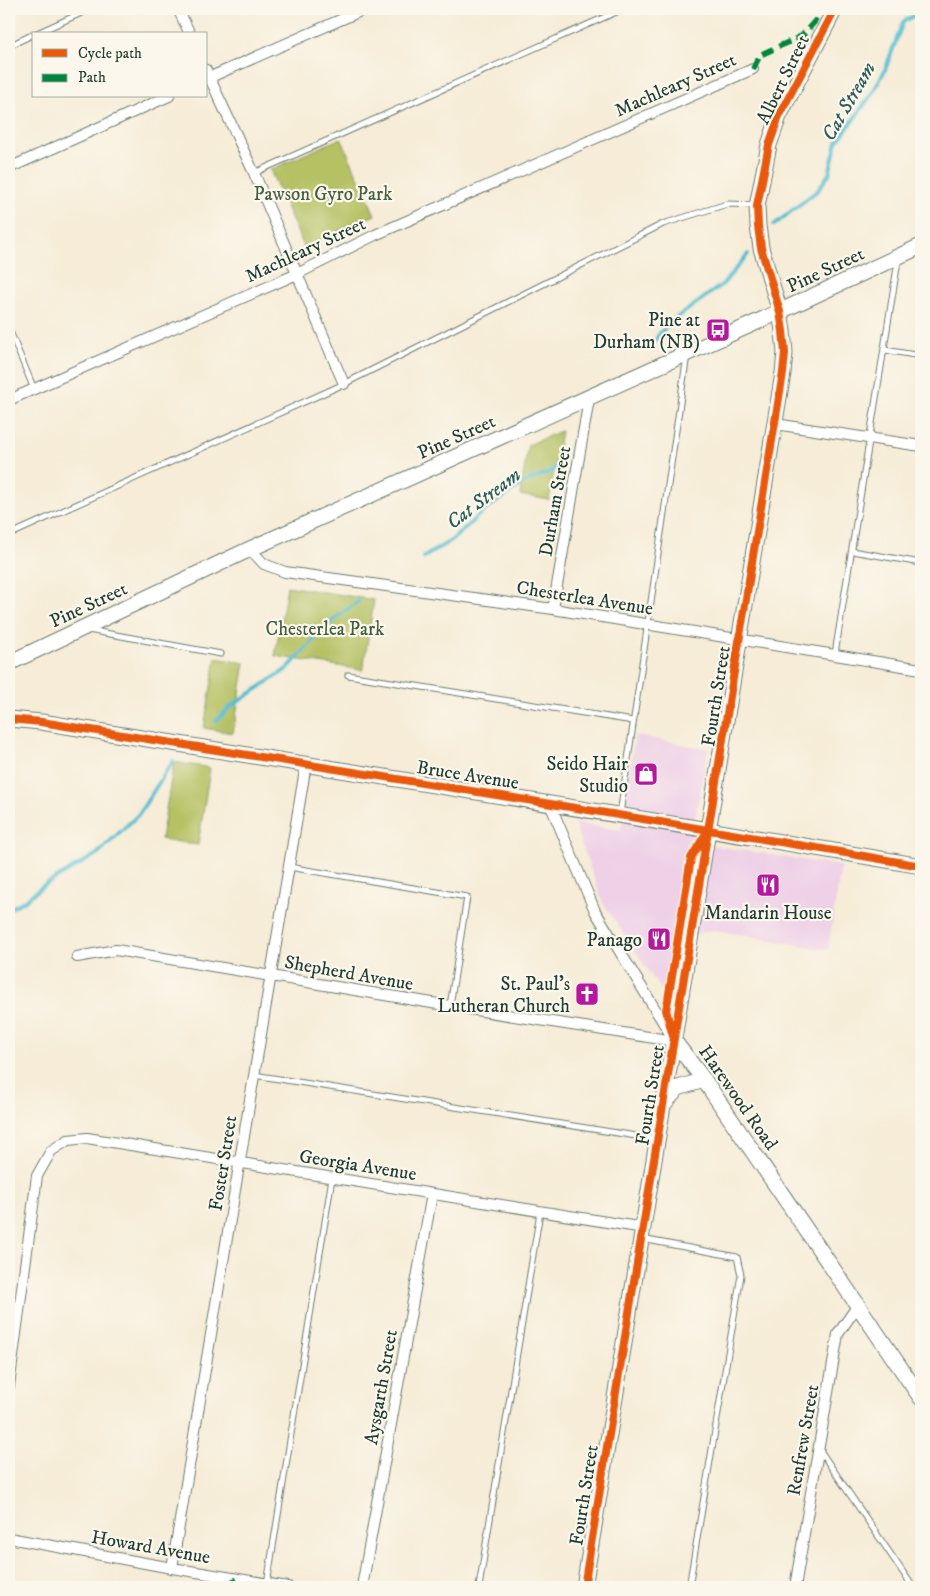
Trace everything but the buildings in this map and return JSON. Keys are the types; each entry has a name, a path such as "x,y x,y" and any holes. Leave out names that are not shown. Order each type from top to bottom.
{"street":[{"path":"178,9 189,32"},
{"path":"344,384 254,173 208,76 365,9"},
{"name":"Albert Street","path":"780,312 761,248 758,226 757,206 768,145 779,116 835,9"},
{"name":"Machleary Street","path":"9,400 297,274 375,235 753,69"},
{"path":"9,168 165,98"},
{"name":"Pine Street","path":"9,663 250,550 920,248"},
{"name":"Fourth Street","path":"584,1587 775,424 785,353 780,312"},
{"name":"Durham Street","path":"553,609 589,398"},
{"path":"775,424 921,446"},
{"name":"Chesterlea Avenue","path":"250,550 264,564 285,572 553,609 921,669"},
{"name":"Bruce Avenue","path":"9,719 42,722 306,764 709,829 921,866"},
{"name":"Foster Street","path":"172,1568 306,764"},
{"name":"Harewood Road","path":"550,804 595,911 674,1041 704,1080 921,1398"},
{"name":"Shepherd Avenue","path":"77,957 116,950 450,1006 674,1041"},
{"path":"663,1105 678,1088 704,1080"},
{"name":"Georgia Avenue","path":"9,1386 37,1176 51,1151 68,1140 87,1138 540,1211 643,1234"},
{"name":"Aysgarth Street","path":"362,1587 432,1194"},
{"name":"Renfrew Street","path":"796,1587 838,1334 858,1305"},
{"name":"Howard Avenue","path":"9,1538 288,1587"}],"lane":[{"path":"38,32 90,9"},
{"path":"254,173 623,9"},
{"path":"9,46 32,35"},
{"path":"9,535 344,384 663,224 727,204 757,206"},
{"path":"835,655 899,257"},
{"path":"9,329 34,389"},
{"path":"885,350 921,356"},
{"path":"620,815 688,353"},
{"path":"852,551 921,562"},
{"path":"81,629 221,654"},
{"path":"348,675 633,721"},
{"path":"289,867 467,897 450,1006"},
{"path":"254,1075 658,1140"},
{"path":"267,1584 332,1177"},
{"path":"479,1587 540,1211"},
{"path":"643,1234 738,1257 741,1275 689,1587"},
{"path":"819,1448 913,1587"}],"shaded area":[{"path":"635,735 708,749 691,842 841,866 828,950 714,930 679,938 668,1000 603,903 574,823 621,830"}],"green space":[{"name":"Pawson Gyro Park","path":"341,138 375,215 304,247 270,170"},
{"path":"561,431 549,500 520,495 528,445"},
{"name":"Chesterlea Park","path":"287,586 374,600 363,670 275,656"},
{"path":"216,658 245,663 233,733 204,728"},
{"path":"174,762 210,768 198,845 161,839"}],"waterway":[{"name":"Cat Stream","path":"774,225 818,190 829,174 837,142 872,94 885,70 903,22 921,11"},
{"name":"Cat Stream","path":"651,347 660,333 672,321 723,284 748,254"},
{"name":"Cat Stream","path":"424,557 452,540 481,513 525,482 550,472 559,464"},
{"name":"Cat Stream","path":"216,721 230,707 287,669 324,629 359,601"},
{"name":"Cat Stream","path":"9,909 97,854 138,815 173,761"}],"marked path":[{"path":"753,69 760,55 802,36 815,21 826,27"},
{"path":"233,1578 237,1587"}],"cycle path":[{"path":"584,1587 783,373 785,353 783,331 780,312 761,248 757,206 769,145 779,116 835,9"},
{"path":"9,719 41,722 371,775 921,866"},
{"path":"673,1036 666,1010 691,858 705,835"}],"place":[{"name":"Pine at Durham (NB)","path":"718,330"},
{"name":"Seido Hair Studio","path":"646,774"},
{"name":"Mandarin House","path":"768,885"},
{"name":"Panago","path":"659,939"},
{"name":"St. Paul's Lutheran Church","path":"587,994"}]}
